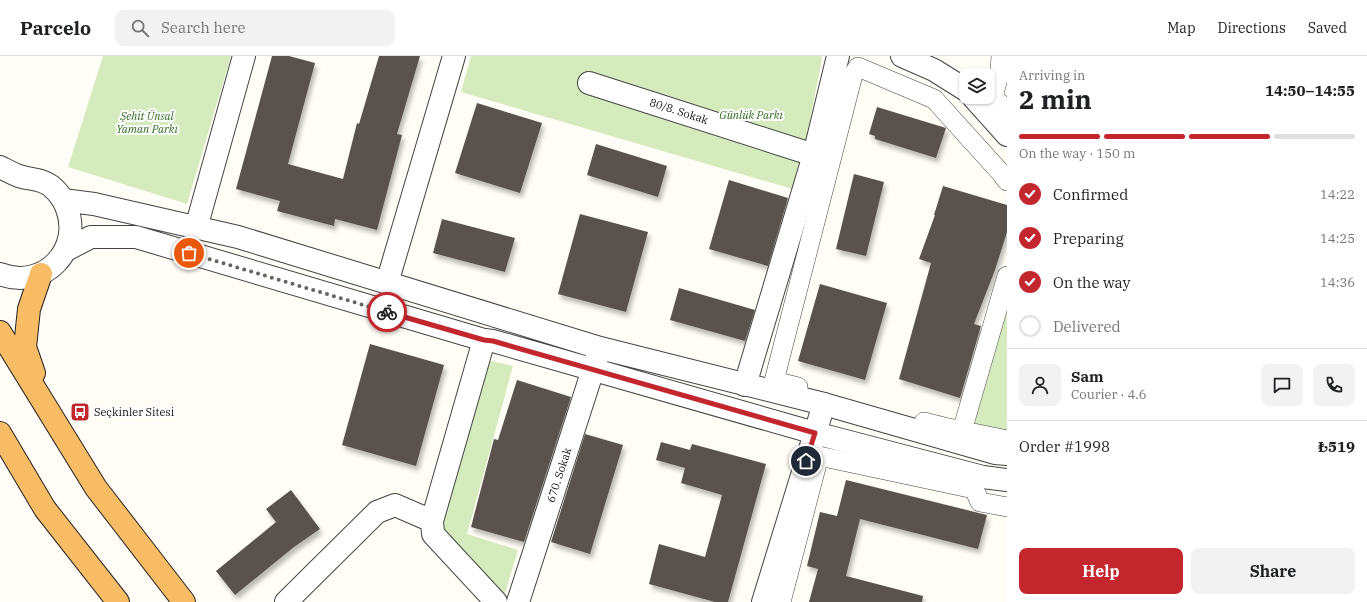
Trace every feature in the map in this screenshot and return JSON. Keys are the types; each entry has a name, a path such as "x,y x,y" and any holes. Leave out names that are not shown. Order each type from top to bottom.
{"highway":[{"path":"41,274 29,309 25,347 48,410"},
{"path":"0,332 96,488 184,602"},
{"path":"0,433 45,509 118,602"}],"street":[{"path":"189,253 244,56"},
{"path":"388,283 454,56"},
{"path":"745,385 814,155 838,56"},
{"path":"902,56 934,70 959,86"},
{"path":"1001,56 1000,71 993,97 1007,110"},
{"path":"1007,182 1001,173 934,99 858,67 853,75 774,381 944,427 1007,440"},
{"name":"80/8. Sokak","path":"589,83 814,155"},
{"path":"979,104 1007,135"},
{"path":"0,167 10,178 36,179 51,187 63,200 70,216 71,233 66,250 55,264 41,274 25,278 9,278 0,274"},
{"path":"63,200 94,204 238,237 600,348 824,404 995,453 1007,454"},
{"path":"66,250 91,236 136,237 484,340 493,341 594,369 815,433 982,477 1007,480"},
{"path":"962,431 1007,276"},
{"path":"484,340 432,521 433,534 496,602"},
{"name":"670. Sokak","path":"518,602 600,348"},
{"path":"763,602 824,404"},
{"path":"781,602 819,456 974,489 980,502 1007,507"},
{"path":"286,602 377,512 395,505 432,521"}],"green space":[{"name":"Şehit Ünsal Yaman Parkı","path":"103,56 231,56 187,204 68,167"},
{"name":"Günlük Parkı","path":"471,56 821,56 822,59 796,190 461,92"},
{"path":"1007,310 1007,436 971,426"},
{"path":"487,360 513,366 467,534 518,550 503,600 443,534 441,521"}],"building":[{"path":"272,56 289,56 315,63 288,164 343,179 357,123 359,124 379,56 420,56 397,134 402,135 377,230 335,219 334,226 277,211 280,201 236,189"},
{"path":"477,103 542,123 520,193 455,173"},
{"path":"877,107 946,128 936,158 875,139 875,136 869,134"},
{"path":"596,144 667,166 658,197 587,175"},
{"path":"854,174 884,182 866,256 836,249"},
{"path":"729,180 788,198 768,266 709,249"},
{"path":"943,186 1007,205 1007,232 995,270 974,324 981,326 960,398 899,379 931,263 919,259 935,215"},
{"path":"580,214 648,232 626,312 558,294"},
{"path":"442,219 515,238 505,272 433,253"},
{"path":"820,284 887,303 865,380 798,361"},
{"path":"679,288 755,310 745,341 670,320"},
{"path":"370,344 444,365 416,466 342,445"},
{"path":"517,380 571,397 524,542 471,527 494,439 498,440"},
{"path":"585,434 623,445 590,554 551,542"},
{"path":"661,442 690,450 692,444 766,464 728,602 715,602 649,584 659,544 705,557 722,495 681,483 685,468 656,460"},
{"path":"846,480 987,515 978,549 860,519 846,576 923,596 922,602 809,602 818,569 807,566 820,512 837,516"},
{"path":"291,490 320,529 294,547 235,595 216,571 276,522 266,509"}],"way so far":[{"path":"189,253 387,312"}],"place":[{"name":"Seçkinler Sitesi","path":"80,412"}],"route":[{"path":"387,312 579,365 815,433 806,461"}]}
